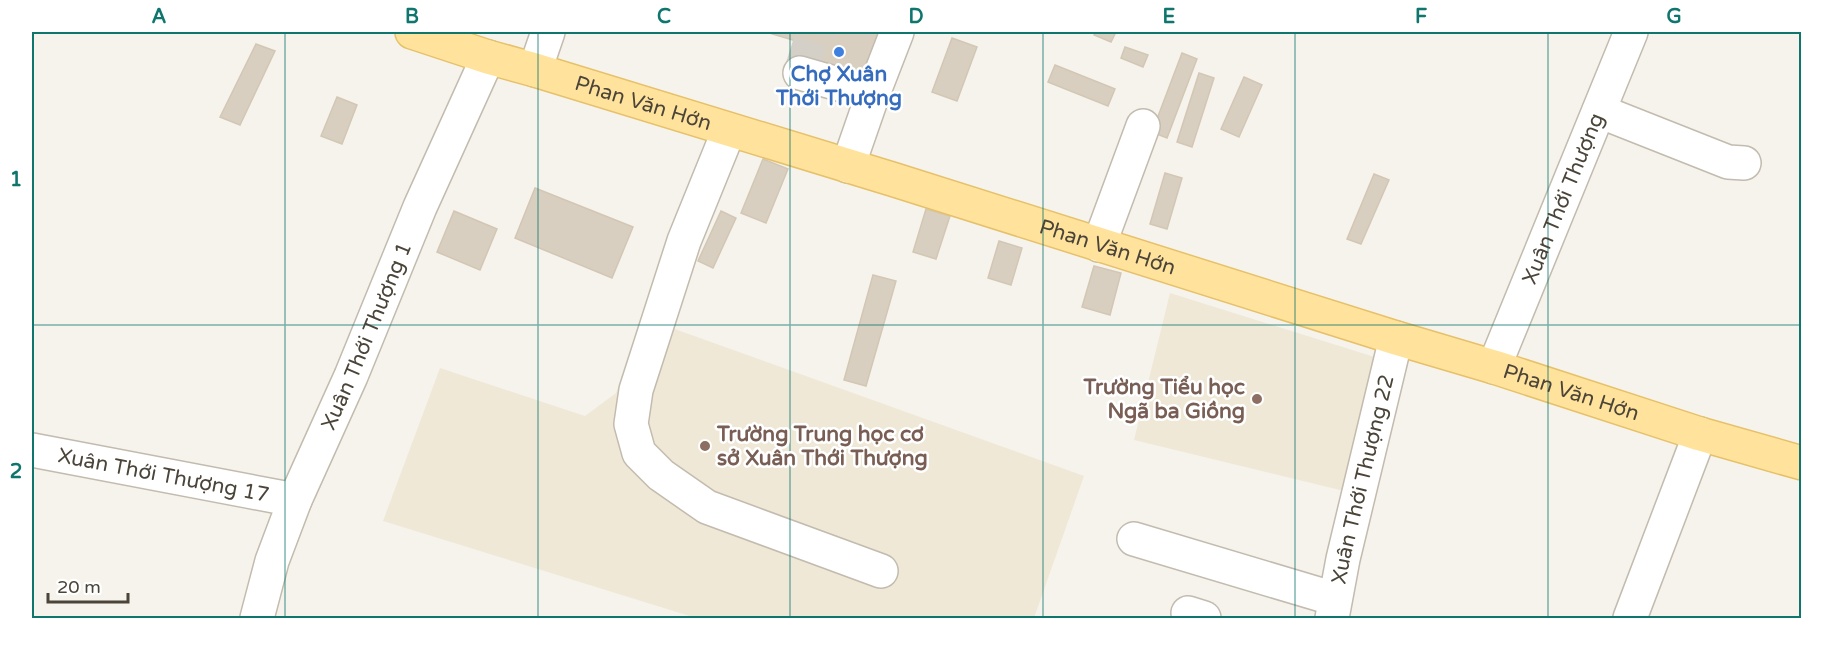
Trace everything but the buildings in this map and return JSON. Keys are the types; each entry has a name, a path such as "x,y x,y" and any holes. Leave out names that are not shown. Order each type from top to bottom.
{"main road":[{"name":"Phan Văn Hớn","path":"411,32 1494,367 1700,434 1802,463"}],"street":[{"path":"536,70 548,32"},
{"path":"848,166 897,32"},
{"name":"Xuân Thới Thượng","path":"1494,367 1631,32"},
{"name":"Xuân Thới Thượng 1","path":"257,618 272,561 295,500 351,376 420,207 488,57"},
{"path":"800,73 873,94"},
{"path":"1599,111 1728,162 1744,163"},
{"path":"1099,244 1143,126"},
{"path":"729,130 684,241 636,390 631,424 639,453 661,475 707,507 880,571"},
{"name":"Xuân Thới Thượng 22","path":"1334,609 1369,447 1396,338"},
{"path":"1630,618 1700,434"},
{"name":"Xuân Thới Thượng 17","path":"32,450 295,500"},
{"path":"1134,539 1334,609"}],"shaded area":[{"name":"Trường Tiểu học Ngã ba Giồng","path":"1170,293 1381,359 1344,491 1134,440"},
{"name":"Trường Trung học cơ sở Xuân Thới Thượng","path":"645,316 672,328 1084,476 1034,618 696,618 383,521 440,368 585,416 616,393"}],"tunnel":[{"path":"800,73 813,32"}],"place":[{"name":"Chợ Xuân Thới Thượng","path":"839,52"},
{"name":"Trường Tiểu học Ngã ba Giồng","path":"1257,399"},
{"name":"Trường Trung học cơ sở Xuân Thới Thượng","path":"705,446"}]}
